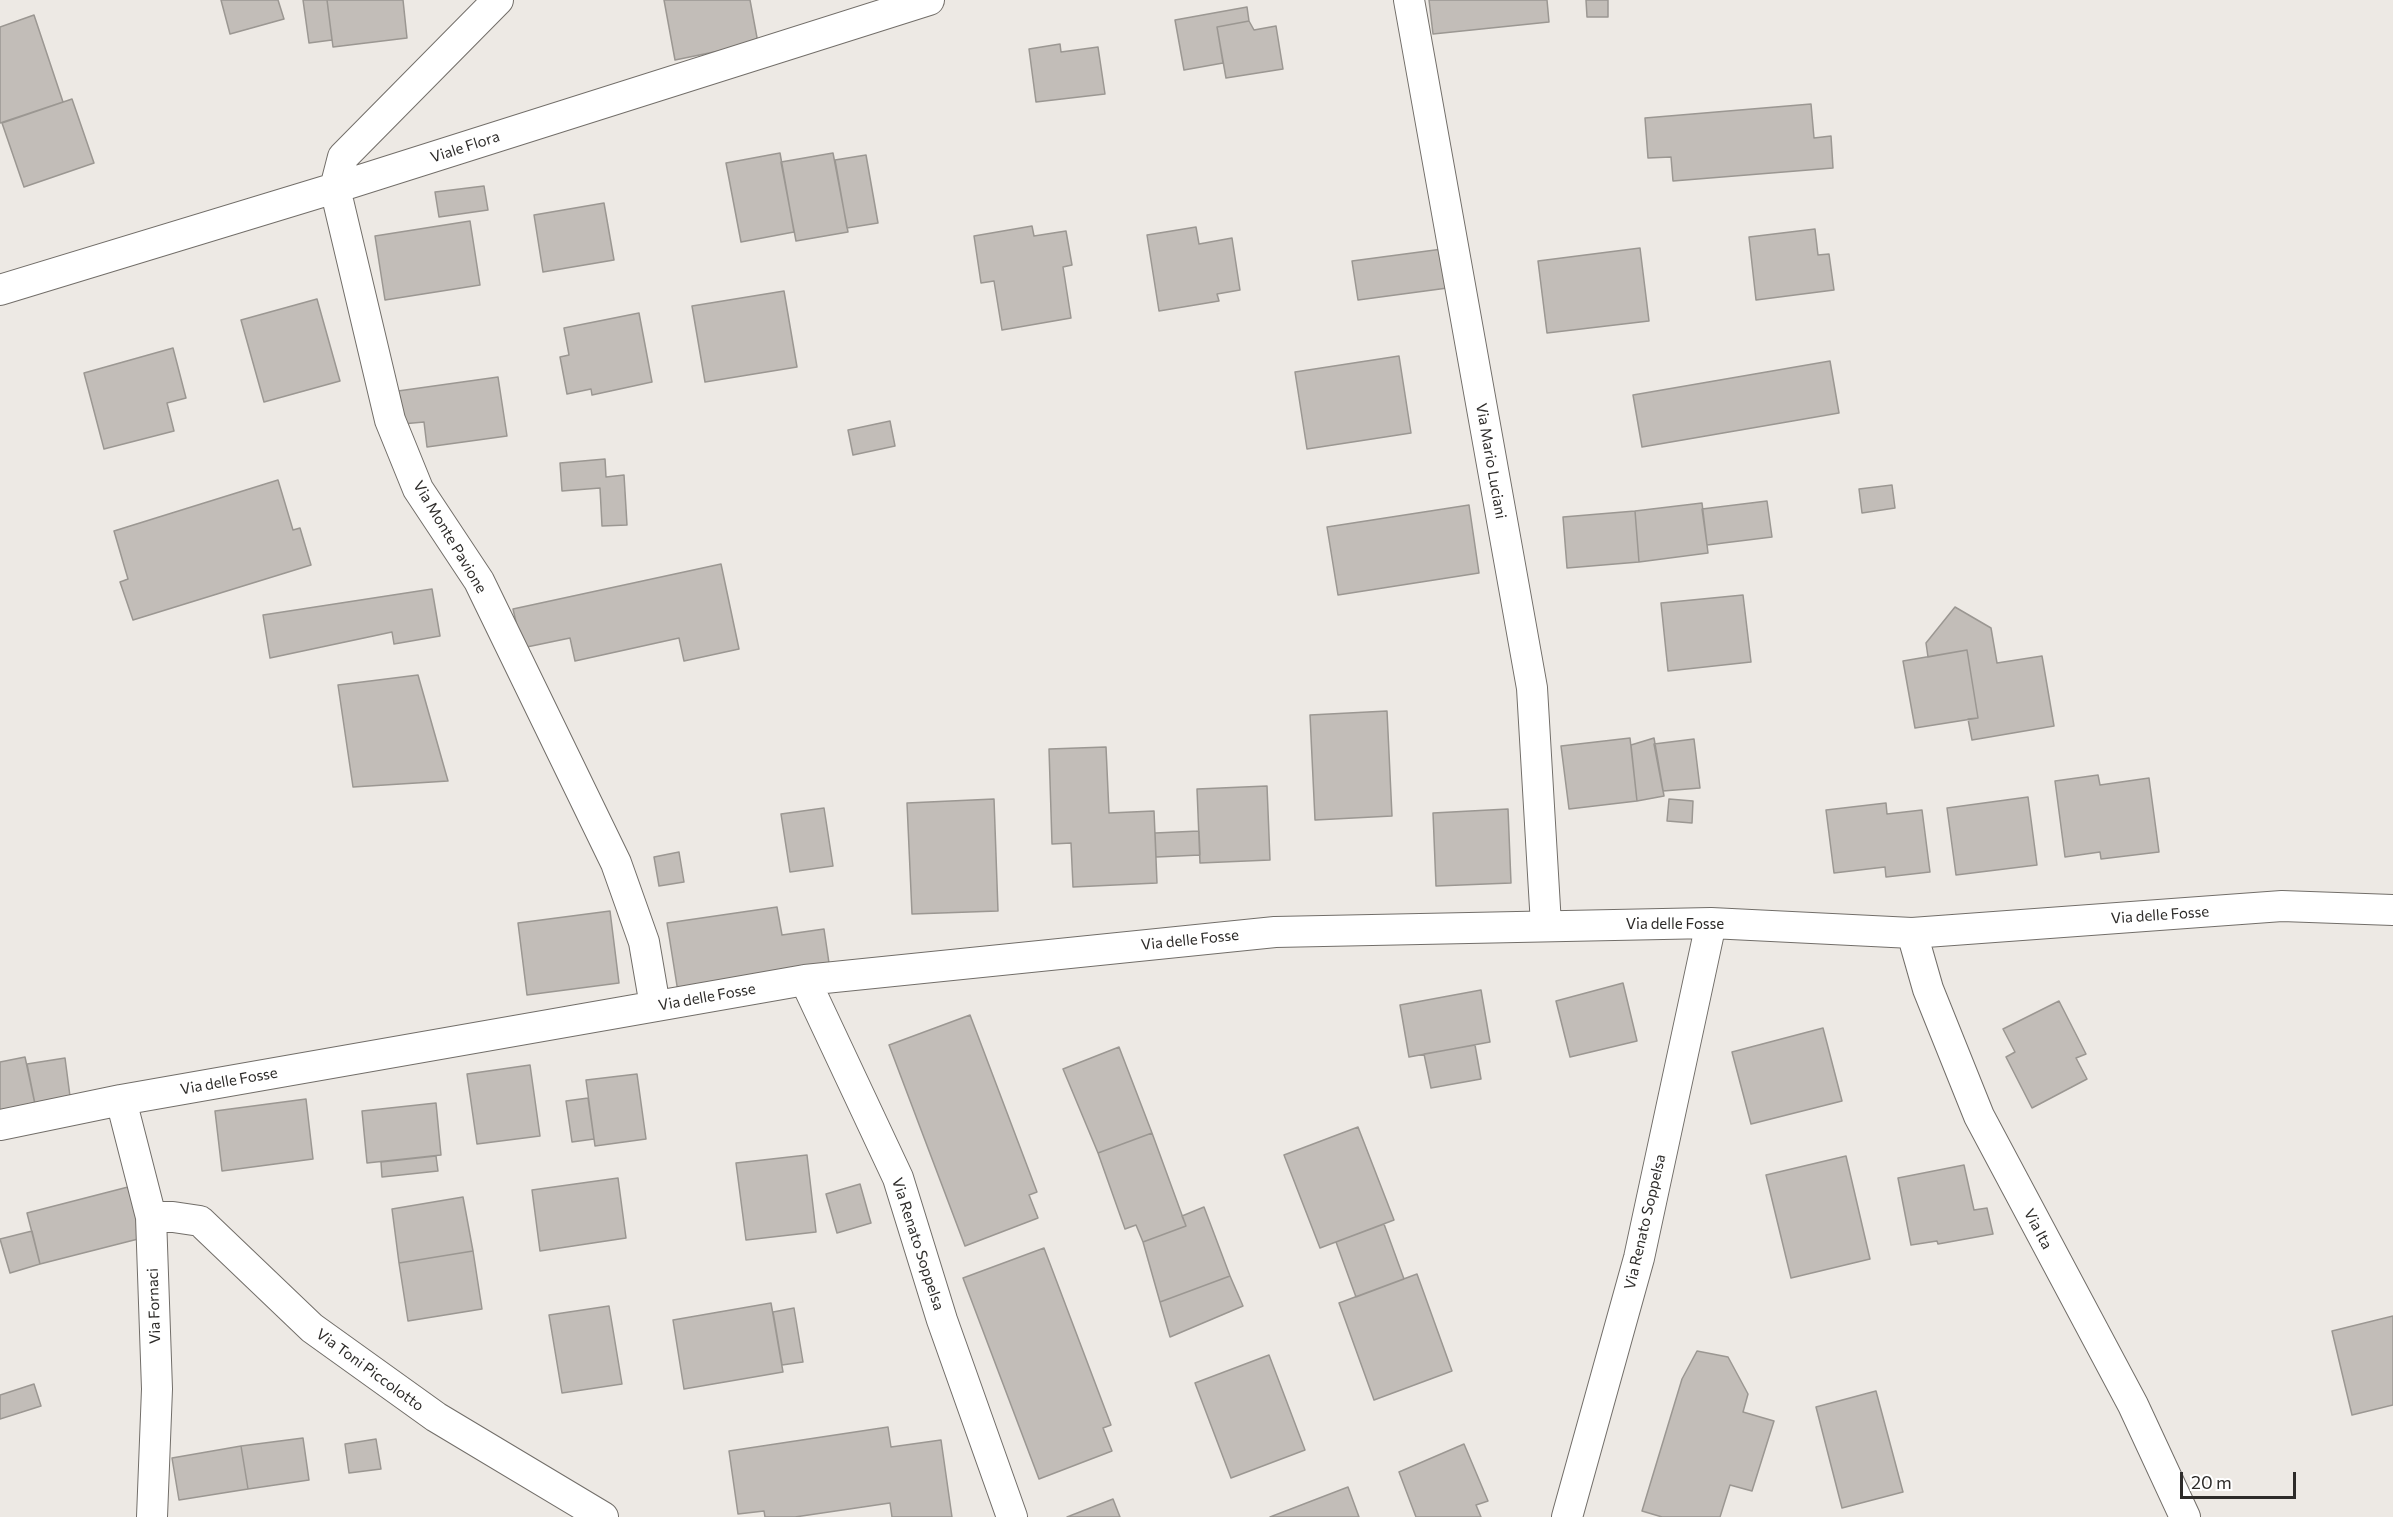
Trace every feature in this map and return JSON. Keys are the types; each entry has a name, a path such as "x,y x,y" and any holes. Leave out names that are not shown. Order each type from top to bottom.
{"street":[{"name":"Via Monte Pavione","path":"498,0 343,157 335,188 390,420 418,489 478,581 616,863 644,942 655,1006"},
{"name":"Viale Flora","path":"0,290 335,188 929,0"},
{"name":"Via Mario Luciani","path":"1409,0 1532,688 1546,925"},
{"name":"Via delle Fosse","path":"0,1125 121,1100 806,980 1275,932 1711,923 1912,933 2282,906 2393,910"},
{"name":"Via Renato Soppelsa","path":"1567,1517 1639,1258 1711,923"},
{"name":"Via Ita","path":"1912,933 1928,989 1979,1116 2133,1405 2185,1517"},
{"name":"Via Renato Soppelsa","path":"806,980 898,1178 942,1320 1012,1517"},
{"name":"Via Fornaci","path":"121,1100 152,1217 157,1389 152,1517"},
{"name":"Via Toni Piccolotto","path":"152,1217 200,1221 312,1328 436,1417 603,1517"}],"building":[{"path":"221,0 278,0 284,19 230,34"},
{"path":"303,0 327,0 332,40 309,43"},
{"path":"327,0 403,0 407,38 333,47"},
{"path":"664,0 750,0 758,43 675,60"},
{"path":"1429,0 1547,0 1549,22 1433,34"},
{"path":"1586,0 1608,0 1608,17 1587,17"},
{"path":"1247,7 1249,21 1217,27 1223,63 1184,70 1175,20"},
{"path":"34,15 63,102 0,123 0,27"},
{"path":"1249,21 1254,30 1276,26 1283,69 1226,78 1217,27"},
{"path":"1060,44 1061,52 1098,47 1105,94 1036,102 1029,49"},
{"path":"72,99 94,163 24,187 2,123"},
{"path":"1811,104 1814,138 1831,136 1833,168 1673,181 1671,157 1648,158 1645,118"},
{"path":"780,153 794,232 741,242 726,163"},
{"path":"833,153 848,232 796,241 781,162"},
{"path":"866,155 878,223 847,228 835,160"},
{"path":"484,186 488,210 439,217 435,192"},
{"path":"604,203 614,260 543,272 534,215"},
{"path":"470,221 480,285 385,300 375,236"},
{"path":"1032,226 1034,236 1066,231 1072,265 1063,267 1071,318 1002,330 994,281 981,283 974,236"},
{"path":"1196,227 1199,244 1232,238 1240,290 1217,294 1219,301 1159,311 1147,235"},
{"path":"1815,229 1818,255 1829,254 1834,290 1756,300 1749,237"},
{"path":"1450,248 1455,287 1358,300 1352,261"},
{"path":"1640,248 1649,321 1547,333 1538,261"},
{"path":"784,291 797,367 705,382 692,306"},
{"path":"317,299 340,381 264,402 241,320"},
{"path":"639,313 652,382 592,395 591,389 567,394 560,357 569,355 564,328"},
{"path":"173,348 186,398 167,403 174,431 104,449 84,373"},
{"path":"1399,356 1411,433 1307,449 1295,372"},
{"path":"1830,361 1839,413 1642,447 1633,395"},
{"path":"498,377 507,436 427,447 424,422 402,424 398,391"},
{"path":"890,421 895,446 853,455 848,430"},
{"path":"605,459 606,477 624,475 627,525 602,526 600,488 562,491 560,463"},
{"path":"278,480 293,530 300,528 311,565 133,620 120,582 128,579 114,531"},
{"path":"1892,485 1895,508 1862,513 1859,489"},
{"path":"1767,501 1772,537 1707,545 1702,509"},
{"path":"1702,503 1708,553 1639,562 1635,511"},
{"path":"1469,505 1479,573 1338,595 1327,527"},
{"path":"1635,511 1639,562 1567,568 1563,517"},
{"path":"721,564 739,649 684,661 679,638 575,661 570,638 522,648 513,609"},
{"path":"432,589 440,636 394,644 392,632 270,658 263,615"},
{"path":"1743,595 1751,662 1668,671 1661,603"},
{"path":"1955,607 1991,628 1997,663 2042,656 2054,726 1972,740 1968,719 1978,718 1967,650 1928,657 1926,643"},
{"path":"1967,650 1978,718 1915,728 1903,661"},
{"path":"418,675 448,781 353,787 338,685"},
{"path":"1387,711 1392,816 1315,820 1310,715"},
{"path":"1630,738 1637,801 1569,809 1561,746"},
{"path":"1654,738 1664,796 1637,801 1631,745"},
{"path":"1694,739 1700,788 1663,791 1654,744"},
{"path":"1106,747 1109,813 1154,811 1157,883 1073,887 1071,843 1052,844 1049,749"},
{"path":"2098,775 2100,785 2149,778 2159,852 2101,859 2100,852 2065,857 2055,781"},
{"path":"1267,786 1270,860 1200,863 1197,789"},
{"path":"2028,797 2037,865 1956,875 1947,808"},
{"path":"994,799 998,911 912,914 907,803"},
{"path":"1669,799 1693,801 1692,823 1667,821"},
{"path":"1886,803 1887,814 1922,810 1930,872 1886,877 1885,867 1834,873 1826,810"},
{"path":"824,808 833,866 790,872 781,814"},
{"path":"1508,809 1511,883 1436,886 1433,813"},
{"path":"1199,831 1200,855 1156,857 1155,833"},
{"path":"679,852 684,882 659,886 654,857"},
{"path":"777,907 782,935 824,929 829,963 678,992 667,923"},
{"path":"610,911 619,983 527,995 518,923"},
{"path":"1623,983 1637,1041 1570,1057 1556,1001"},
{"path":"1481,990 1490,1042 1409,1057 1400,1005"},
{"path":"2059,1001 2086,1054 2076,1058 2087,1079 2032,1108 2006,1057 2015,1052 2003,1029"},
{"path":"970,1015 1037,1192 1029,1195 1038,1218 965,1246 889,1045"},
{"path":"1823,1028 1842,1101 1751,1124 1732,1052"},
{"path":"1475,1045 1481,1079 1431,1088 1424,1054"},
{"path":"1119,1047 1152,1133 1098,1153 1063,1069"},
{"path":"25,1057 36,1109 0,1117 0,1062"},
{"path":"65,1058 71,1104 36,1109 27,1064"},
{"path":"530,1065 540,1136 477,1144 467,1074"},
{"path":"637,1074 646,1139 595,1146 586,1080"},
{"path":"588,1098 594,1139 572,1142 566,1101"},
{"path":"306,1099 313,1159 222,1171 215,1111"},
{"path":"436,1103 441,1155 367,1163 362,1111"},
{"path":"1358,1127 1394,1220 1320,1248 1284,1155"},
{"path":"1152,1133 1186,1226 1143,1242 1136,1225 1125,1229 1098,1153"},
{"path":"807,1155 816,1232 746,1240 736,1163"},
{"path":"436,1156 438,1171 382,1177 381,1162"},
{"path":"1846,1156 1870,1259 1791,1278 1766,1175"},
{"path":"1964,1165 1974,1210 1987,1208 1993,1234 1938,1244 1937,1241 1911,1245 1898,1178"},
{"path":"618,1178 626,1238 540,1251 532,1190"},
{"path":"860,1184 871,1223 837,1233 826,1194"},
{"path":"128,1187 142,1238 40,1264 27,1213"},
{"path":"463,1197 473,1251 399,1263 392,1209"},
{"path":"1204,1207 1230,1276 1160,1302 1143,1242 1186,1226 1182,1216"},
{"path":"1384,1224 1404,1279 1356,1297 1336,1242"},
{"path":"32,1231 40,1264 10,1273 0,1239"},
{"path":"1044,1248 1111,1425 1103,1428 1112,1451 1039,1479 963,1278"},
{"path":"473,1251 482,1309 408,1321 399,1263"},
{"path":"1417,1274 1452,1371 1374,1400 1339,1303"},
{"path":"1230,1276 1243,1306 1170,1337 1160,1302"},
{"path":"771,1303 783,1372 684,1389 673,1320"},
{"path":"609,1306 622,1384 562,1393 549,1315"},
{"path":"794,1308 803,1362 782,1365 773,1312"},
{"path":"2393,1316 2393,1405 2352,1415 2332,1331"},
{"path":"1697,1351 1728,1357 1748,1394 1743,1412 1774,1421 1752,1491 1730,1485 1720,1517 1662,1517 1642,1511 1682,1379"},
{"path":"1269,1355 1305,1450 1231,1478 1195,1383"},
{"path":"34,1384 41,1406 0,1419 0,1395"},
{"path":"1876,1391 1903,1492 1842,1508 1816,1407"},
{"path":"888,1427 891,1447 941,1440 952,1517 892,1517 890,1503 795,1517 765,1517 764,1511 738,1514 729,1451"},
{"path":"303,1438 309,1480 248,1489 241,1446"},
{"path":"376,1439 381,1469 349,1473 345,1444"},
{"path":"1464,1444 1488,1501 1476,1505 1481,1517 1416,1517 1399,1472"},
{"path":"241,1446 248,1489 179,1500 172,1458"},
{"path":"1348,1487 1359,1517 1270,1517"},
{"path":"1113,1499 1120,1517 1067,1517"}]}
